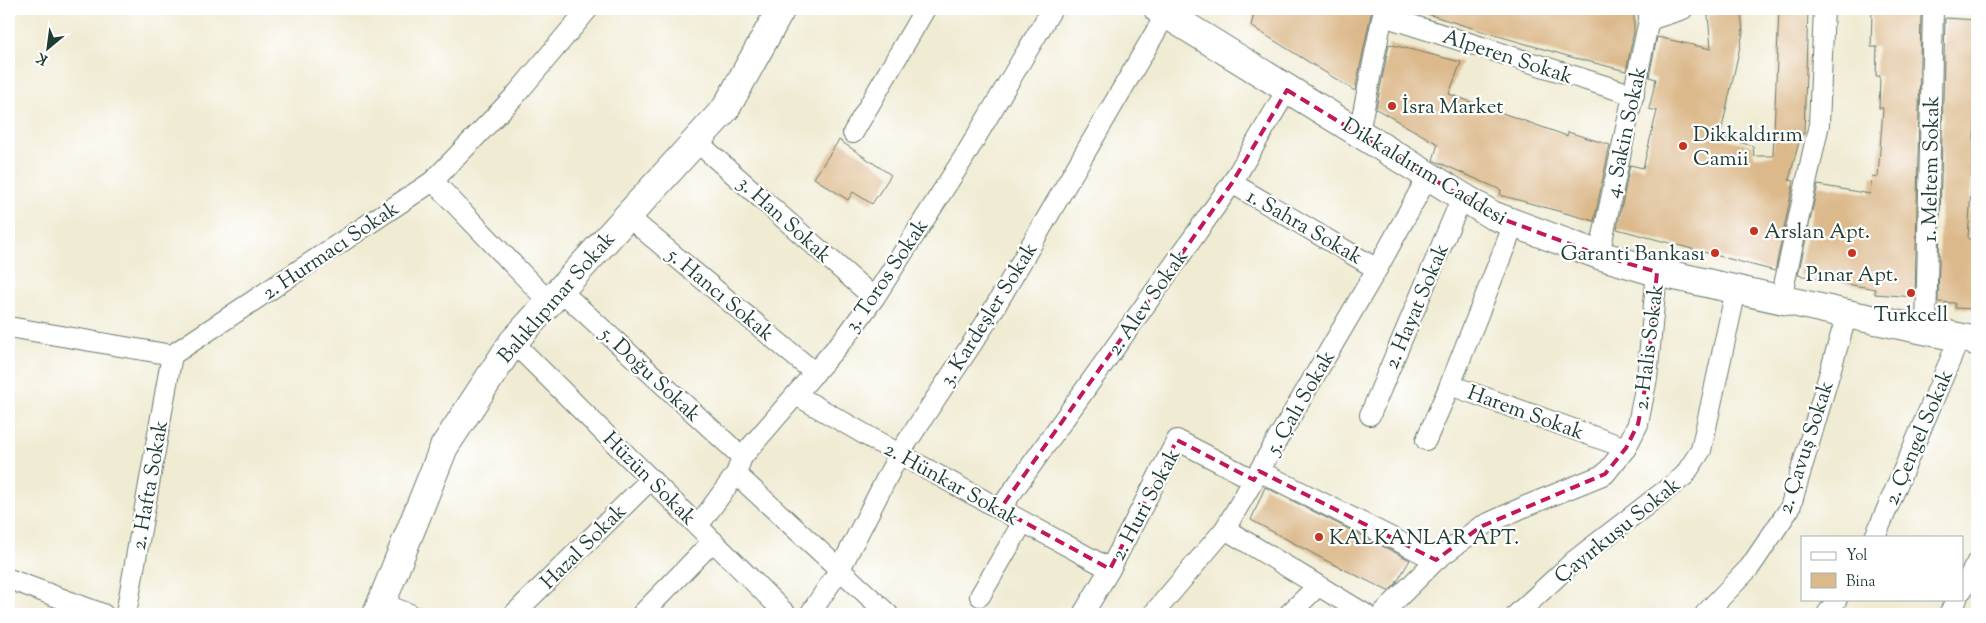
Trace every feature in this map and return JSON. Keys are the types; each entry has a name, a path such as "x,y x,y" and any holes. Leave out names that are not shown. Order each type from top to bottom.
{"main road":[{"name":"Balıklıpınar Sokak","path":"379,609 444,447 513,342 726,108 781,9"},
{"name":"Dikkaldırım Caddesi","path":"1164,11 1287,90 1462,197 1492,215 1514,224 1599,255 1657,272 1969,339"}],"street":[{"name":"2. Hurmacı Sokak","path":"172,355 433,181 514,97 588,9"},
{"path":"853,133 925,9"},
{"name":"3. Toros Sokak","path":"698,526 739,466 848,334 874,298 963,159 1052,9"},
{"path":"1649,14 1682,9"},
{"path":"1781,299 1819,124 1824,9"},
{"name":"1. Meltem Sokak","path":"1926,330 1934,9"},
{"name":"3. Kardeşler Sokak","path":"810,614 840,569 899,454 985,324 1164,11"},
{"path":"1358,132 1383,12"},
{"name":"Alperen Sokak","path":"1383,12 1634,96"},
{"name":"4. Sakin Sokak","path":"1599,255 1634,96 1649,14"},
{"name":"2. Alev Sokak","path":"1000,509 1232,184 1287,90"},
{"name":"3. Han Sokak","path":"696,140 874,298"},
{"name":"5. Çalı Sokak","path":"1153,614 1225,529 1377,269 1428,176"},
{"name":"5. Doğu Sokak","path":"433,181 554,296 739,466 840,569 888,614"},
{"name":"1. Sahra Sokak","path":"1232,184 1377,269"},
{"name":"2. Hayat Sokak","path":"1370,415 1462,197"},
{"name":"5. Hancı Sokak","path":"627,216 815,373"},
{"name":"Harem Sokak","path":"1514,224 1450,385 1626,448"},
{"name":"2. Halis Sokak","path":"1382,614 1436,560 1480,527 1605,474 1626,448 1638,424 1647,378 1657,272"},
{"name":"Çayırkuşu Sokak","path":"1517,614 1574,561 1684,476 1701,450 1736,290"},
{"name":"2. Çavuş Sokak","path":"1705,614 1750,567 1790,508 1847,314"},
{"path":"9,327 172,355"},
{"name":"2. Çengel Sokak","path":"1875,536 1969,339"},
{"name":"Hüzün Sokak","path":"513,342 786,614"},
{"name":"2. Hafta Sokak","path":"126,614 172,355"},
{"path":"1426,440 1450,385"},
{"name":"2. Hünkar Sokak","path":"796,395 899,454 1110,569"},
{"name":"2. Huri Sokak","path":"1083,614 1110,569 1177,440 1256,475"},
{"path":"1256,475 1436,560"},
{"name":"Hazal Sokak","path":"514,614 651,479"},
{"path":"980,596 1023,522"},
{"path":"1225,529 1365,614"},
{"path":"642,614 713,541"},
{"path":"1964,586 1977,562"},
{"path":"9,579 103,614"},
{"path":"1289,614 1318,586"},
{"path":"1827,614 1836,600"},
{"path":"1949,614 1956,600"},
{"path":"379,609 410,614"}],"highlighted area":[{"path":"1287,90 1492,215 1599,255 1657,272 1647,378 1638,424 1626,448 1605,474 1480,527 1436,560 1259,471 1254,480 1177,440 1110,569 1000,509 1232,183"}],"building":[{"path":"1255,9 1372,9 1355,91 1251,26"},
{"path":"1425,9 1634,9 1634,32 1626,71 1488,33 1424,13"},
{"path":"1779,9 1808,9 1804,134 1801,134 1789,180 1794,181 1775,271 1617,229 1630,165 1643,168 1657,111 1649,109 1656,79 1649,77 1657,37 1711,49 1708,15 1741,12 1743,33 1720,137 1753,146 1754,156 1773,156"},
{"path":"1872,12 1921,14 1915,297 1875,294 1875,289 1798,275 1818,185 1870,194 1872,176 1878,177 1883,108 1879,108 1880,76 1876,76 1877,47 1871,47"},
{"path":"1945,18 1977,20 1977,89 1968,239 1977,240 1975,309 1955,308 1955,303 1938,302"},
{"path":"1389,44 1461,62 1449,94 1567,136 1568,132 1610,145 1594,221 1500,195 1501,190 1433,160 1438,144 1376,109"},
{"path":"839,140 891,175 872,204 853,192 848,200 814,178"},
{"path":"1265,487 1410,560 1395,585 1388,591 1251,520"}],"place":[{"name":"İsra Market","path":"1392,106"},
{"name":"Dikkaldırım Camii","path":"1683,146"},
{"name":"Arslan Apt.","path":"1754,231"},
{"name":"Garanti Bankası","path":"1715,253"},
{"name":"Pınar Apt.","path":"1852,253"},
{"name":"Turkcell","path":"1911,293"},
{"name":"KALKANLAR APT.","path":"1319,537"}]}
